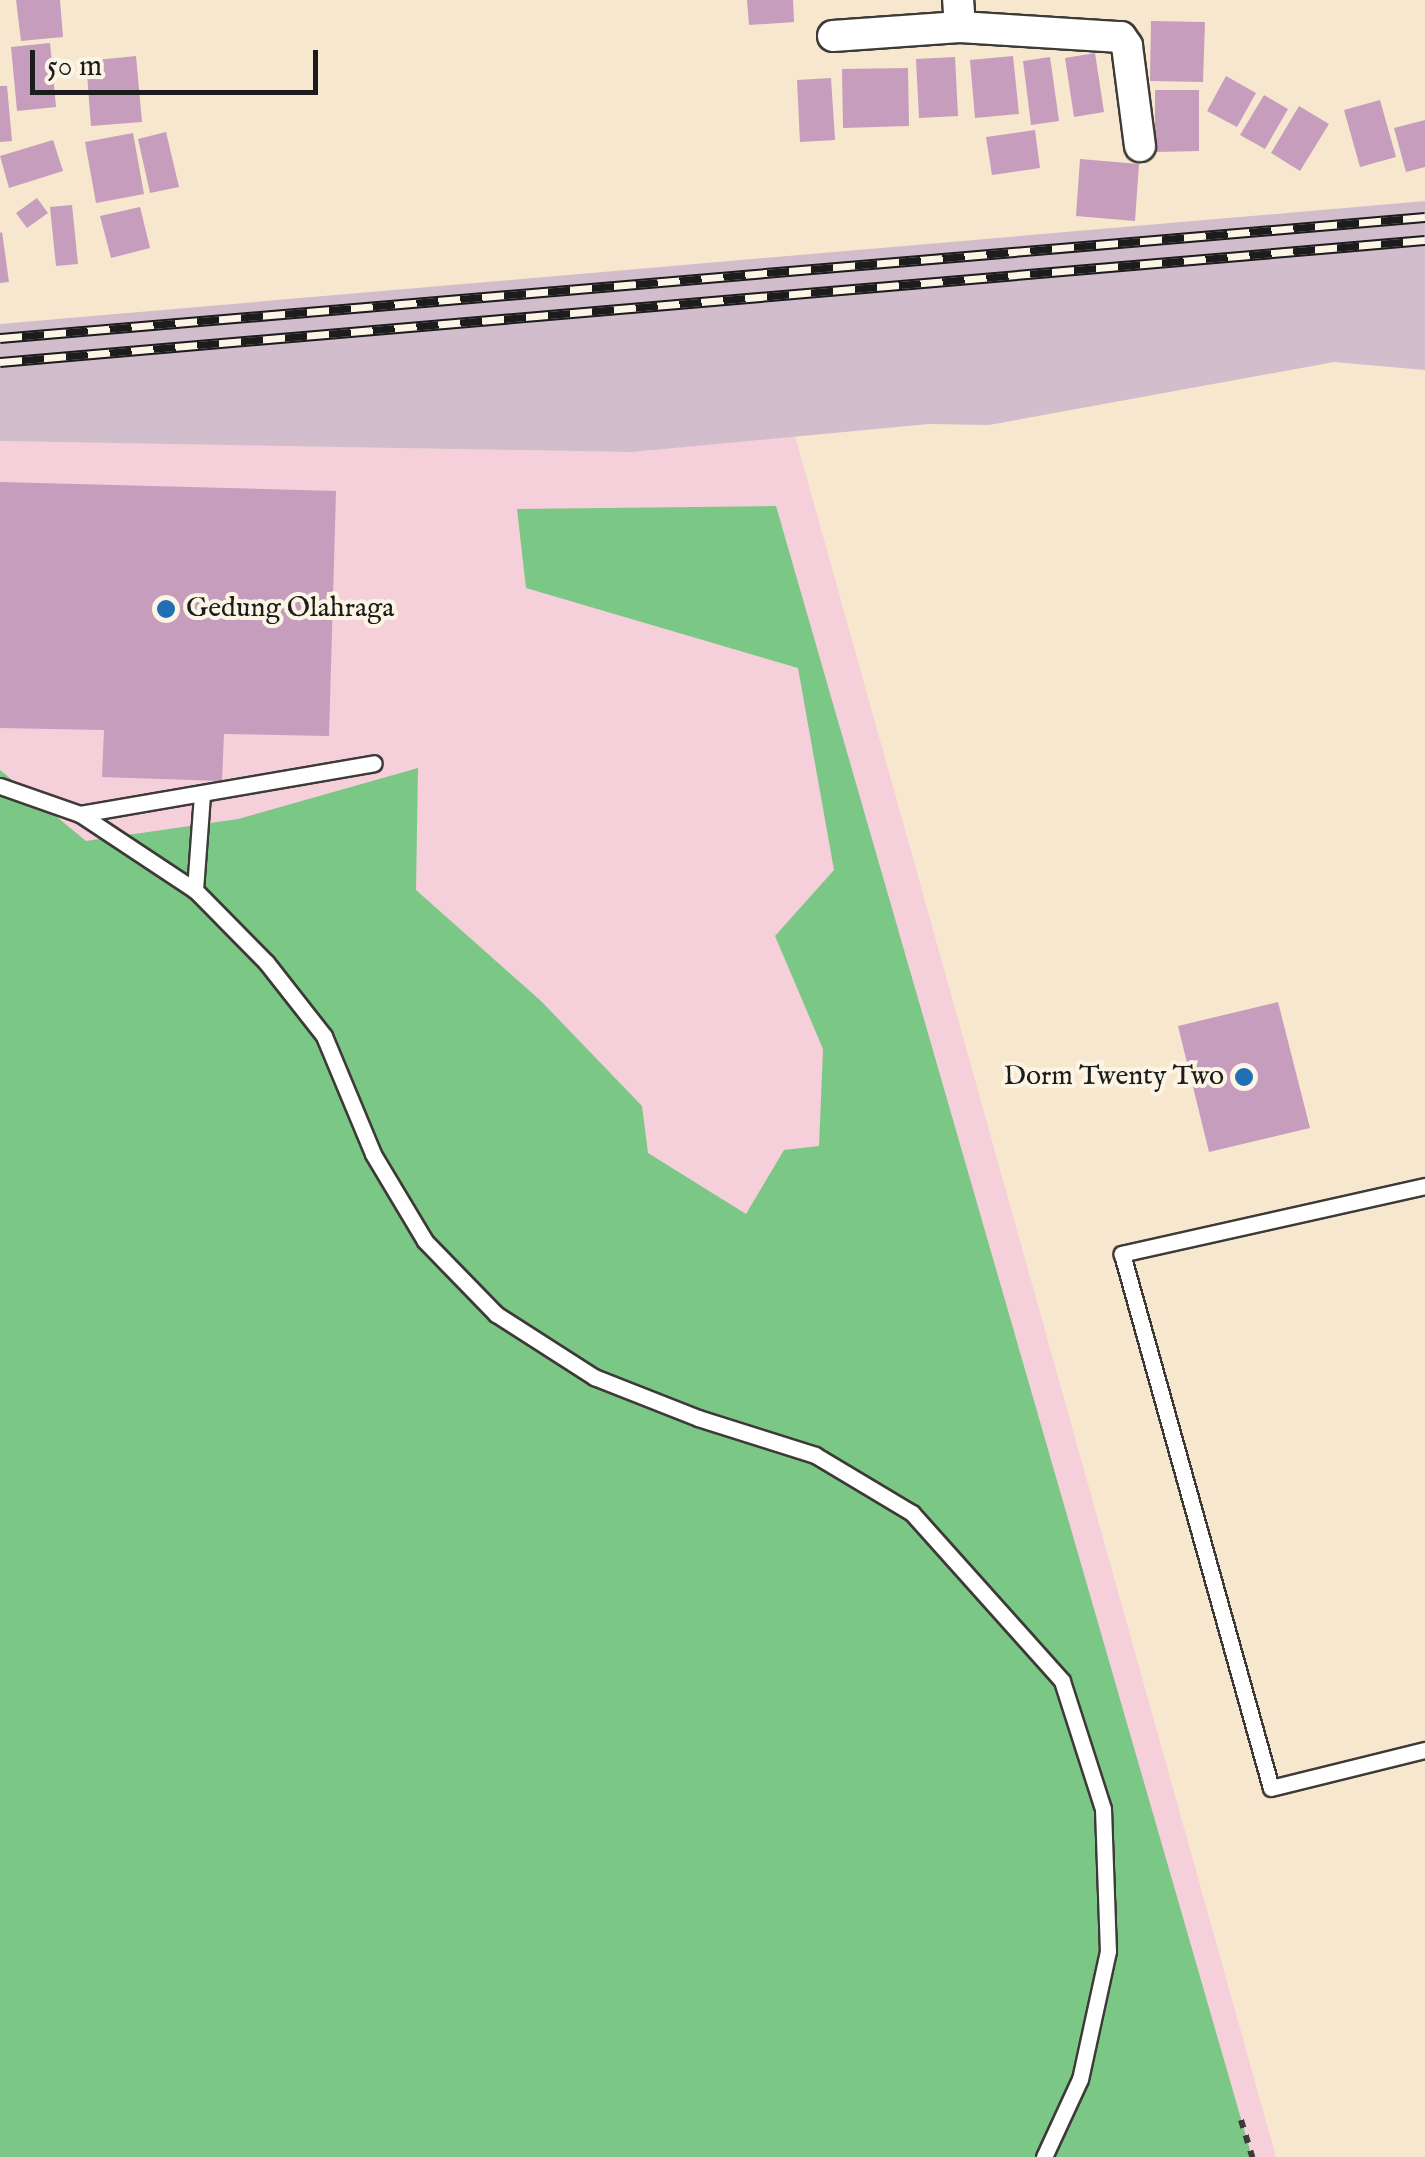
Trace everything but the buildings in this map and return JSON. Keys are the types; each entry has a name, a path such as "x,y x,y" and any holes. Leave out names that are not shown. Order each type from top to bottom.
{"street":[{"path":"834,36 959,14 1121,37 1127,46 1140,146"}],"lane":[{"path":"80,814 374,763"},
{"path":"0,786 80,814 196,890 266,962 324,1036 372,1154 425,1241 496,1314 594,1377 698,1418 815,1455 912,1513 1062,1681 1103,1809 1108,1952 1080,2079 1044,2157"},
{"path":"196,890 202,795"},
{"path":"1425,1186 1122,1254 1271,1788 1425,1750"}],"path":[{"path":"1242,2120 1252,2157"}],"shaded area":[{"path":"1425,201 1425,370 1334,362 989,425 929,424 632,452 0,441 0,324"},
{"path":"795,436 1276,2157 0,2157 0,441 632,452"}],"green space":[{"path":"776,506 1252,2157 0,2157 0,770 86,841 238,819 418,768 416,890 541,1001 642,1106 648,1153 746,1214 784,1150 819,1146 823,1049 775,936 834,870 798,668 526,588 517,509"}],"railway":[{"path":"0,338 1425,217"},
{"path":"0,362 1425,240"}],"place":[{"name":"Gedung Olahraga","path":"166,609"},
{"name":"Dorm Twenty Two","path":"1244,1077"}]}
